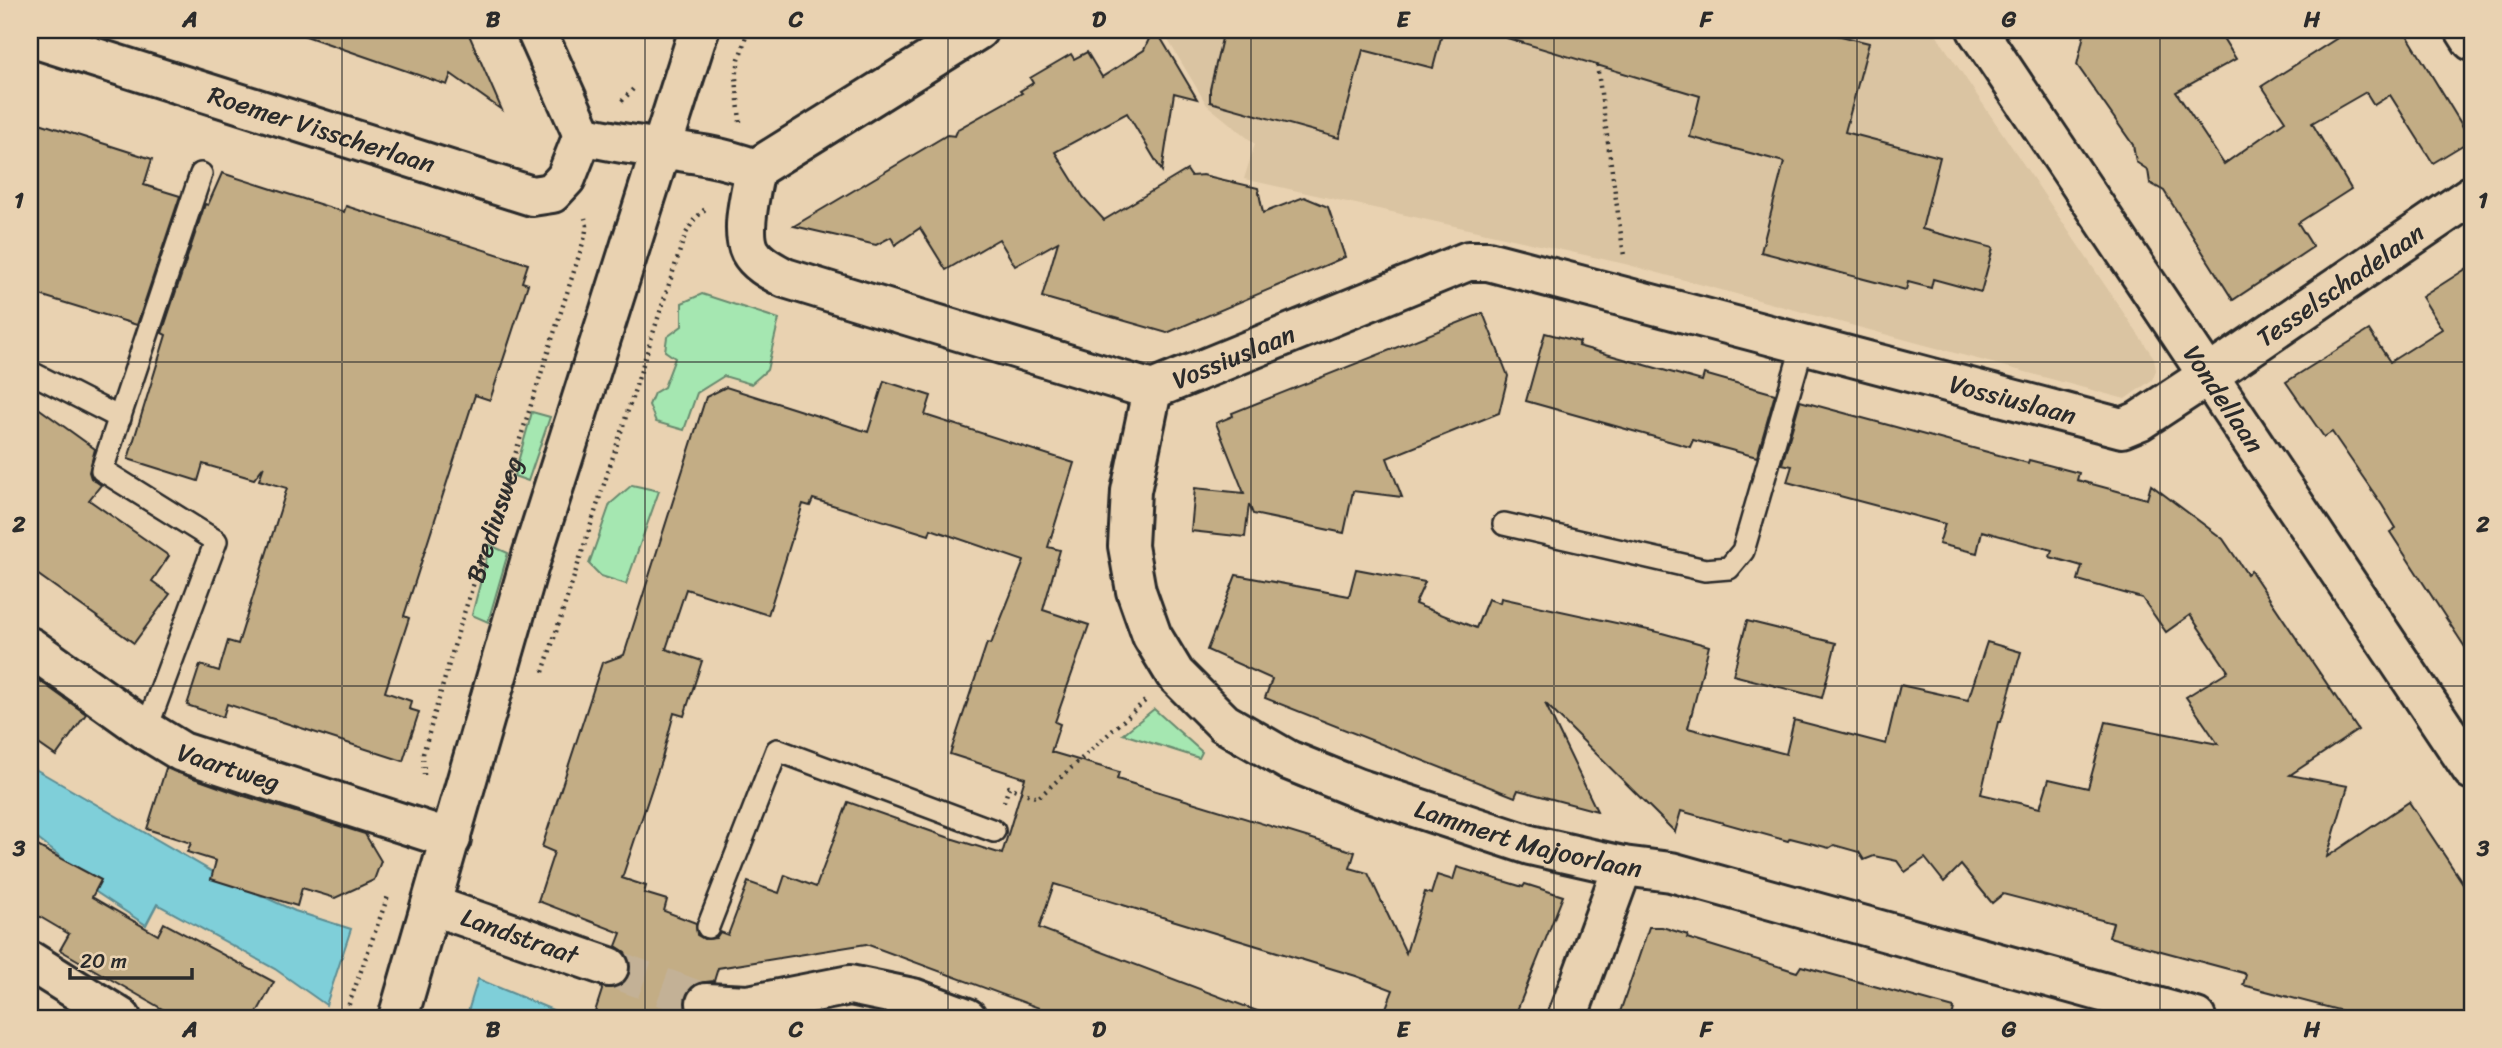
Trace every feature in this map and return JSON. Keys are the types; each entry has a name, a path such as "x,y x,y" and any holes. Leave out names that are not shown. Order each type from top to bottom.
{"street":[{"path":"536,30 592,137 742,164 978,30"},
{"name":"Brediusweg","path":"398,1018 529,565 699,30"},
{"name":"Vondellaan","path":"1977,30 2472,770"},
{"path":"2465,30 2472,41"},
{"name":"Roemer Visscherlaan","path":"30,37 533,196 552,192 566,178 592,137"},
{"name":"Vossiuslaan","path":"742,164 750,251 764,267 785,278 1152,390 1468,261 1488,261 2106,426 2122,428 2139,421 2209,376"},
{"name":"Tesselschadelaan","path":"2209,376 2472,195"},
{"name":"Lammert Majoorlaan","path":"1152,390 1131,491 1128,547 1136,591 1152,636 1175,674 1224,723 1288,760 1357,788 1530,845 1623,866 1671,872 2196,1018"},
{"name":"Vaartweg","path":"30,647 146,730 183,752 451,839"},
{"path":"1567,1018 1623,866"},
{"name":"Landstraat","path":"431,905 608,967"},
{"path":"30,961 121,1018"},
{"path":"706,1003 748,1005 850,985 913,998 967,1018"}],"lane":[{"path":"146,730 216,541 102,470 201,174"},
{"path":"1504,524 1705,570 1729,568 1743,551 1803,344"},
{"path":"30,372 120,418"},
{"path":"708,927 778,750 994,831"}],"path":[{"path":"540,682 685,235 694,220 742,164 736,78 748,30"},
{"path":"1597,65 1625,264 1618,295"},
{"path":"592,137 613,107 635,90 638,78"},
{"name":"Brediusweg","path":"413,827 425,789 423,754 459,629 584,240 587,226 584,214"},
{"path":"994,831 1009,787 1038,798 1175,674"},
{"path":"344,1018 390,890"}],"shaded area":[{"path":"1162,30 1933,30 2154,358 2156,370 2152,380 2125,399 1625,264 1244,179 1255,144 1207,105"}],"green space":[{"path":"702,294 779,319 767,370 751,384 724,376 697,393 684,430 656,422 649,405 654,393 664,387 675,358 665,351 667,337 682,326 682,303"},
{"path":"532,412 550,417 528,481 514,476"},
{"path":"632,485 659,491 626,584 601,576 589,564 610,504"},
{"path":"490,545 508,553 488,622 472,615"},
{"path":"1154,709 1202,752 1199,758 1123,734"}],"water":[{"path":"30,766 225,879 295,911 351,929 326,1005 275,969 157,904 146,925 96,892 89,879 30,833"},
{"path":"478,979 572,1018 466,1018"}],"building":[{"path":"304,30 467,30 502,110 451,74 447,85 303,35"},
{"path":"1153,30 1156,30 1197,99 1174,93 1162,171 1127,113 1055,152 1083,197 1104,220 1187,170 1191,176 1203,175 1258,188 1263,213 1304,197 1328,207 1345,257 1167,333 1042,297 1058,242 1015,266 999,239 946,270 920,228 895,245 891,237 876,245 794,226 947,135 955,136 958,129 1022,93 1020,91 1033,83 1030,78 1071,54 1074,59 1087,52 1102,77 1144,50"},
{"path":"1224,30 1443,30 1433,68 1363,50 1339,138 1210,102 1210,89"},
{"path":"1508,30 1817,30 1869,43 1845,132 1940,157 1922,229 1993,248 1981,292 1933,279 1931,288 1908,282 1906,290 1761,252 1784,162 1690,137 1700,96 1507,38"},
{"path":"2085,30 2218,30 2236,59 2176,92 2224,164 2285,121 2262,86 2350,30 2404,30 2471,140 2433,163 2390,95 2374,105 2366,92 2312,123 2351,189 2298,223 2313,247 2233,300 2164,191 2150,183 2148,170 2136,162 2133,145 2077,65"},
{"path":"30,120 152,159 144,185 180,196 137,325 30,292"},
{"path":"222,173 344,212 346,206 528,264 522,282 528,284 490,400 475,395 404,616 409,618 385,692 411,701 409,709 419,712 403,761 227,704 223,717 187,705 200,665 219,671 228,641 238,644 287,488 259,480 264,466 254,479 203,464 198,481 128,459 166,335 162,333 205,204 208,205"},
{"path":"2472,265 2472,658 2390,532 2396,528 2382,505 2332,432 2324,437 2286,382 2369,330 2390,362 2442,329 2422,297"},
{"path":"1483,313 1508,376 1499,413 1387,458 1402,497 1353,491 1344,533 1253,514 1249,504 1245,537 1191,531 1195,488 1244,493 1216,423 1233,416 1232,413"},
{"path":"1545,333 1580,342 1578,346 1702,381 1704,374 1775,394 1757,457 1693,440 1690,447 1526,401"},
{"path":"884,381 931,396 925,415 1074,463 1048,547 1060,550 1043,610 1089,625 1055,722 1060,724 1051,752 1119,772 1117,779 1355,852 1350,868 1368,873 1406,953 1425,892 1431,894 1437,875 1453,880 1457,867 1563,896 1514,1018 1382,1018 1393,990 1356,976 1054,884 1039,928 1268,1015 1267,1018 1066,1018 866,944 718,968 714,981 697,983 687,992 684,1003 691,1018 593,1018 601,987 614,988 624,983 630,974 630,962 625,952 616,946 621,933 538,901 554,852 542,847 602,663 624,655 706,397 726,387 868,432","holes":["813,499 929,535 931,529 1024,561 991,644 987,643 950,754 1025,778 1002,854 848,802 816,887 785,875 779,893 748,882 728,935 720,932 716,938 704,939 697,935 696,923 664,911 667,900 644,893 646,886 622,878 674,713 684,716 702,661 666,649 686,589 768,615 803,504 810,506"]},
{"path":"1800,401 2028,463 2029,460 2079,473 2077,480 2147,499 2151,485 2223,539 2247,574 2251,571 2358,730 2290,775 2348,786 2327,857 2409,802 2472,897 2472,1018 2369,1018 2243,985 2246,975 2243,973 2109,937 2113,923 2003,894 1992,903 1961,865 1944,882 1925,858 1905,872 1897,861 1874,856 1864,860 1859,852 1834,845 1829,848 1790,838 1788,841 1681,811 1675,832 1545,703 1597,811 1518,790 1515,797 1265,698 1272,679 1207,650 1236,575 1349,596 1356,569 1425,582 1415,604 1476,628 1488,599 1500,603 1501,598 1709,646 1688,728 1786,754 1794,720 1886,744 1900,685 1968,700 1987,642 2021,652 2001,722 1998,722 1981,794 2040,808 2049,779 2088,788 2106,722 2218,744 2186,697 2228,671 2190,615 2166,632 2142,598 2078,580 2082,566 2050,557 2052,550 1982,531 1977,553 1939,544 1945,524 1787,482 1792,466 1782,464"},
{"path":"30,402 95,449 89,472 91,478 101,485 89,500 169,556 152,581 170,594 134,643 30,569"},
{"path":"1747,621 1836,643 1822,698 1733,675"},
{"path":"30,674 86,714 56,756 30,738"},
{"path":"166,768 365,834 381,861 374,880 335,898 302,888 297,906 211,879 216,861 187,852 191,843 147,829"},
{"path":"30,842 101,880 92,897 158,935 164,923 274,982 254,1018 178,1018 60,950 69,934 30,911"},
{"path":"1649,927 1662,927 1688,935 1687,938 1797,972 1801,966 1954,1008 1952,1018 1618,1018"}],"tunnel":[{"path":"609,967 706,1003"}]}
